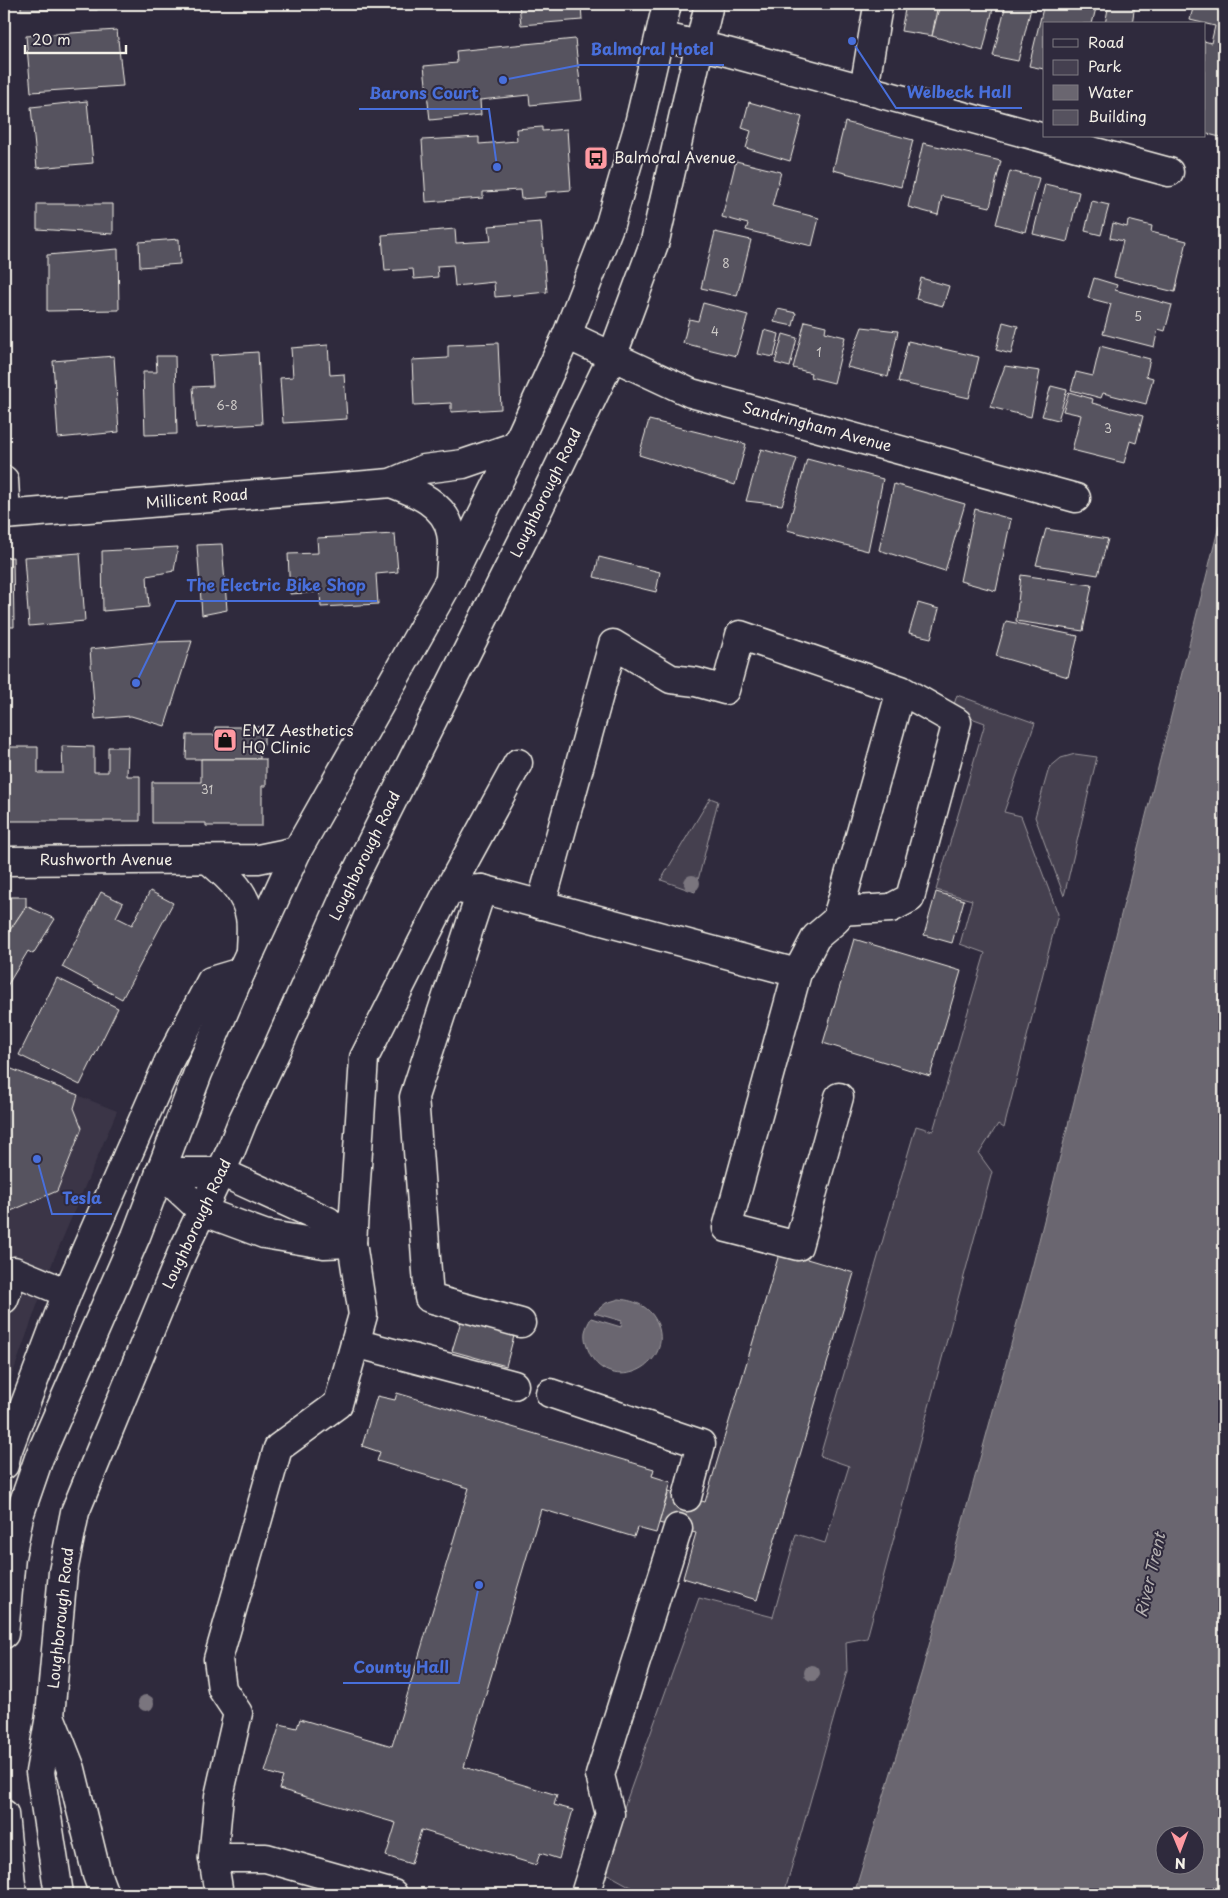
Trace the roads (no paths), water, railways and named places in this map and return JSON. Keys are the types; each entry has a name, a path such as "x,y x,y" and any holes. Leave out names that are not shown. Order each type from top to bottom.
{"main road":[{"path":"4,1634 6,1600 19,1516 39,1458 136,1236 198,1073 297,851 450,580 516,446 567,335 610,224 638,128 667,4"},
{"name":"Loughborough Road","path":"60,1894 40,1772 50,1716 63,1572 75,1512 182,1253 221,1172 242,1120 276,1051 348,889 540,506 612,357 654,240 709,4"},
{"path":"864,89 877,12"},
{"path":"660,36 1043,138"},
{"path":"1044,138 1169,172"},
{"name":"Sandringham Avenue","path":"567,335 691,393 1076,498"},
{"name":"Millicent Road","path":"5,515 391,483 424,469 463,464 516,446"},
{"path":"4,480 5,515"},
{"name":"Millicent Road","path":"391,483 414,492 432,503 444,517 451,533 450,580"},
{"path":"540,905 613,644 671,679 696,682 725,690 740,636 901,690 957,722 910,898 891,908 839,911"},
{"path":"838,1097 798,1246 726,1228 797,973 816,937 836,920 901,690"},
{"path":"219,1894 213,1858 219,1796 238,1714 222,1690 218,1659 278,1448 338,1404 363,1315 352,1243 364,1058 448,891 518,763"},
{"name":"Rushworth Avenue","path":"4,861 209,860 258,858 297,851"},
{"path":"209,860 232,881 246,900 251,918 246,962"},
{"path":"482,889 414,1097 429,1298 521,1323"},
{"path":"448,891 482,889 797,973"},
{"path":"5,1455 67,1293 169,1061 211,981 246,962"},
{"path":"160,1172 221,1172 328,1221 352,1243"},
{"path":"160,1172 202,1211 264,1234 324,1244 352,1243"},
{"path":"4,1299 14,1270 67,1293"},
{"path":"355,1343 514,1385"},
{"path":"550,1393 701,1444 687,1497"},
{"path":"585,1894 610,1814 600,1775 678,1528"},
{"name":"Loughborough Road","path":"50,1716 71,1769 97,1874 104,1894"},
{"path":"4,1814 12,1894"},
{"path":"213,1858 266,1858 342,1887 393,1894"}],"water":[{"name":"River Trent","path":"1224,506 1224,1894 854,1894 922,1671 1033,1264"},
{"path":"619,1299 632,1301 647,1309 658,1325 660,1340 657,1353 648,1364 637,1371 624,1374 611,1372 599,1366 590,1354 585,1338 585,1330 591,1318 621,1327 622,1321 594,1313 606,1303"}],"place":[{"name":"Welbeck Hall","path":"852,41"},
{"name":"Balmoral Hotel","path":"503,80"},
{"name":"Balmoral Avenue","path":"596,158"},
{"name":"Barons Court","path":"497,167"},
{"name":"The Electric Bike Shop","path":"136,683"},
{"name":"EMZ Aesthetics HQ Clinic","path":"225,740"},
{"name":"Tesla","path":"37,1159"},
{"name":"County Hall","path":"479,1585"}]}
